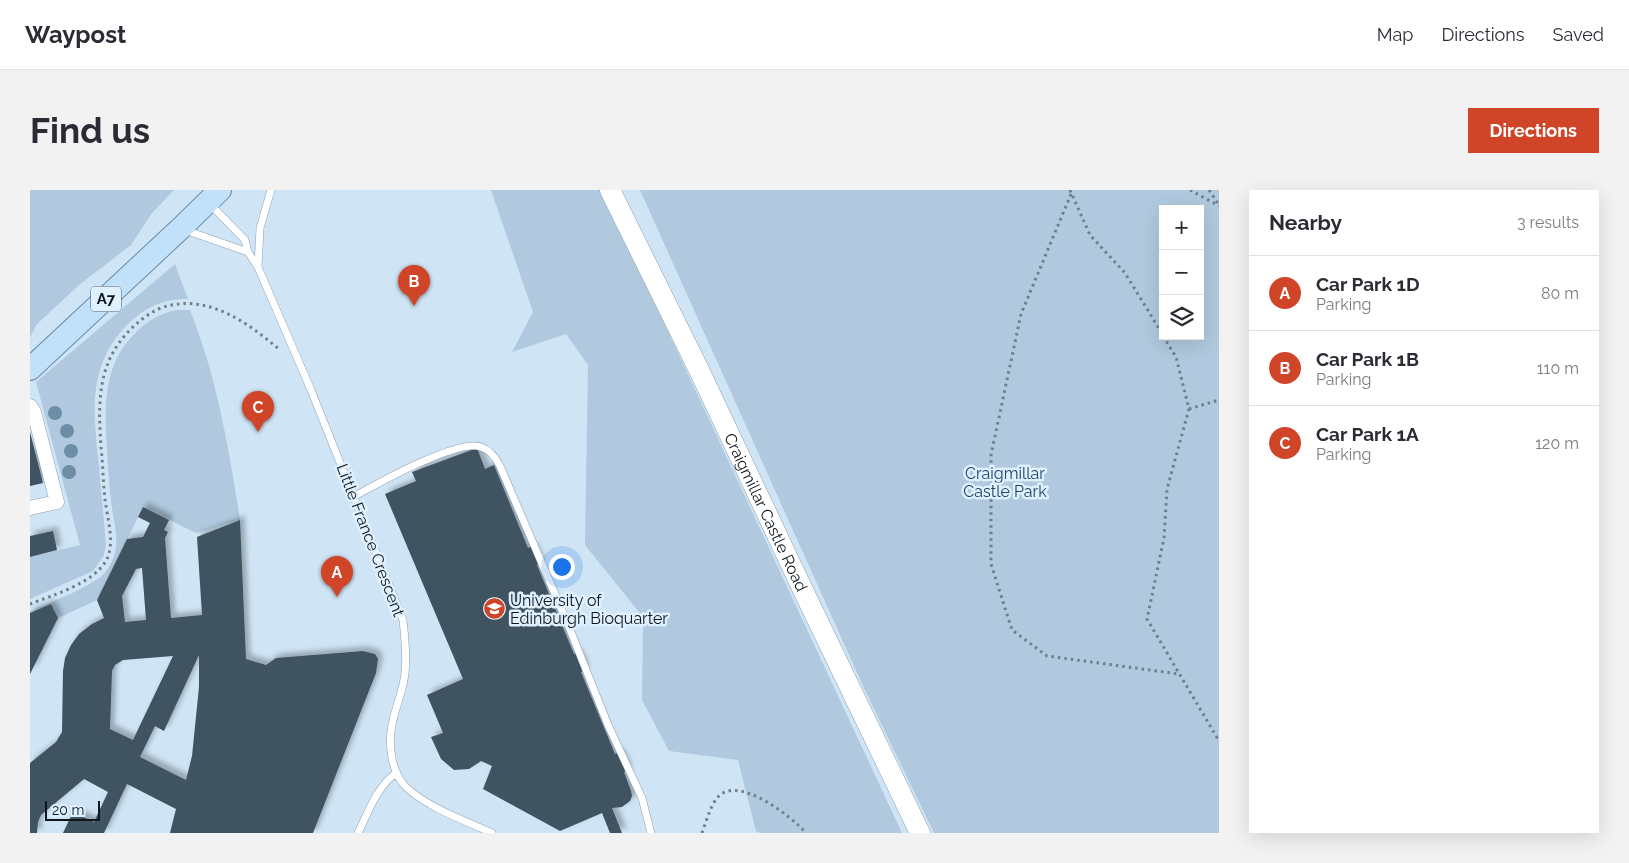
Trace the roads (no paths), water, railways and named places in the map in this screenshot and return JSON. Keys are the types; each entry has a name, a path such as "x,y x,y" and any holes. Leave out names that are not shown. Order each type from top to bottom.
{"main road":[{"name":"A7","path":"30,368 214,196"}],"street":[{"name":"Craigmillar Castle Road","path":"610,190 699,370 920,833"},
{"path":"30,406 34,412 57,502 30,508"}],"lane":[{"name":"Little France Crescent","path":"258,267 260,228 271,190"},
{"name":"Little France Crescent","path":"214,196 245,240 248,252 258,267 302,368 403,620 406,654 405,674 402,695 392,724 391,741 396,774"},
{"path":"181,228 248,252"},
{"path":"354,496 413,465 471,445 482,447 495,457 567,622 608,725 642,798 651,833"},
{"path":"358,833 380,788 396,774 406,788 419,797 492,833"}],"place":[{"name":"Car Park 1B","path":"414,306"},
{"name":"Car Park 1A","path":"258,432"},
{"name":"Car Park 1D","path":"337,597"},
{"name":"University of Edinburgh Bioquarter","path":"494,609"}],"park label":[{"name":"Craigmillar Castle Park","path":"1005,482"}]}
